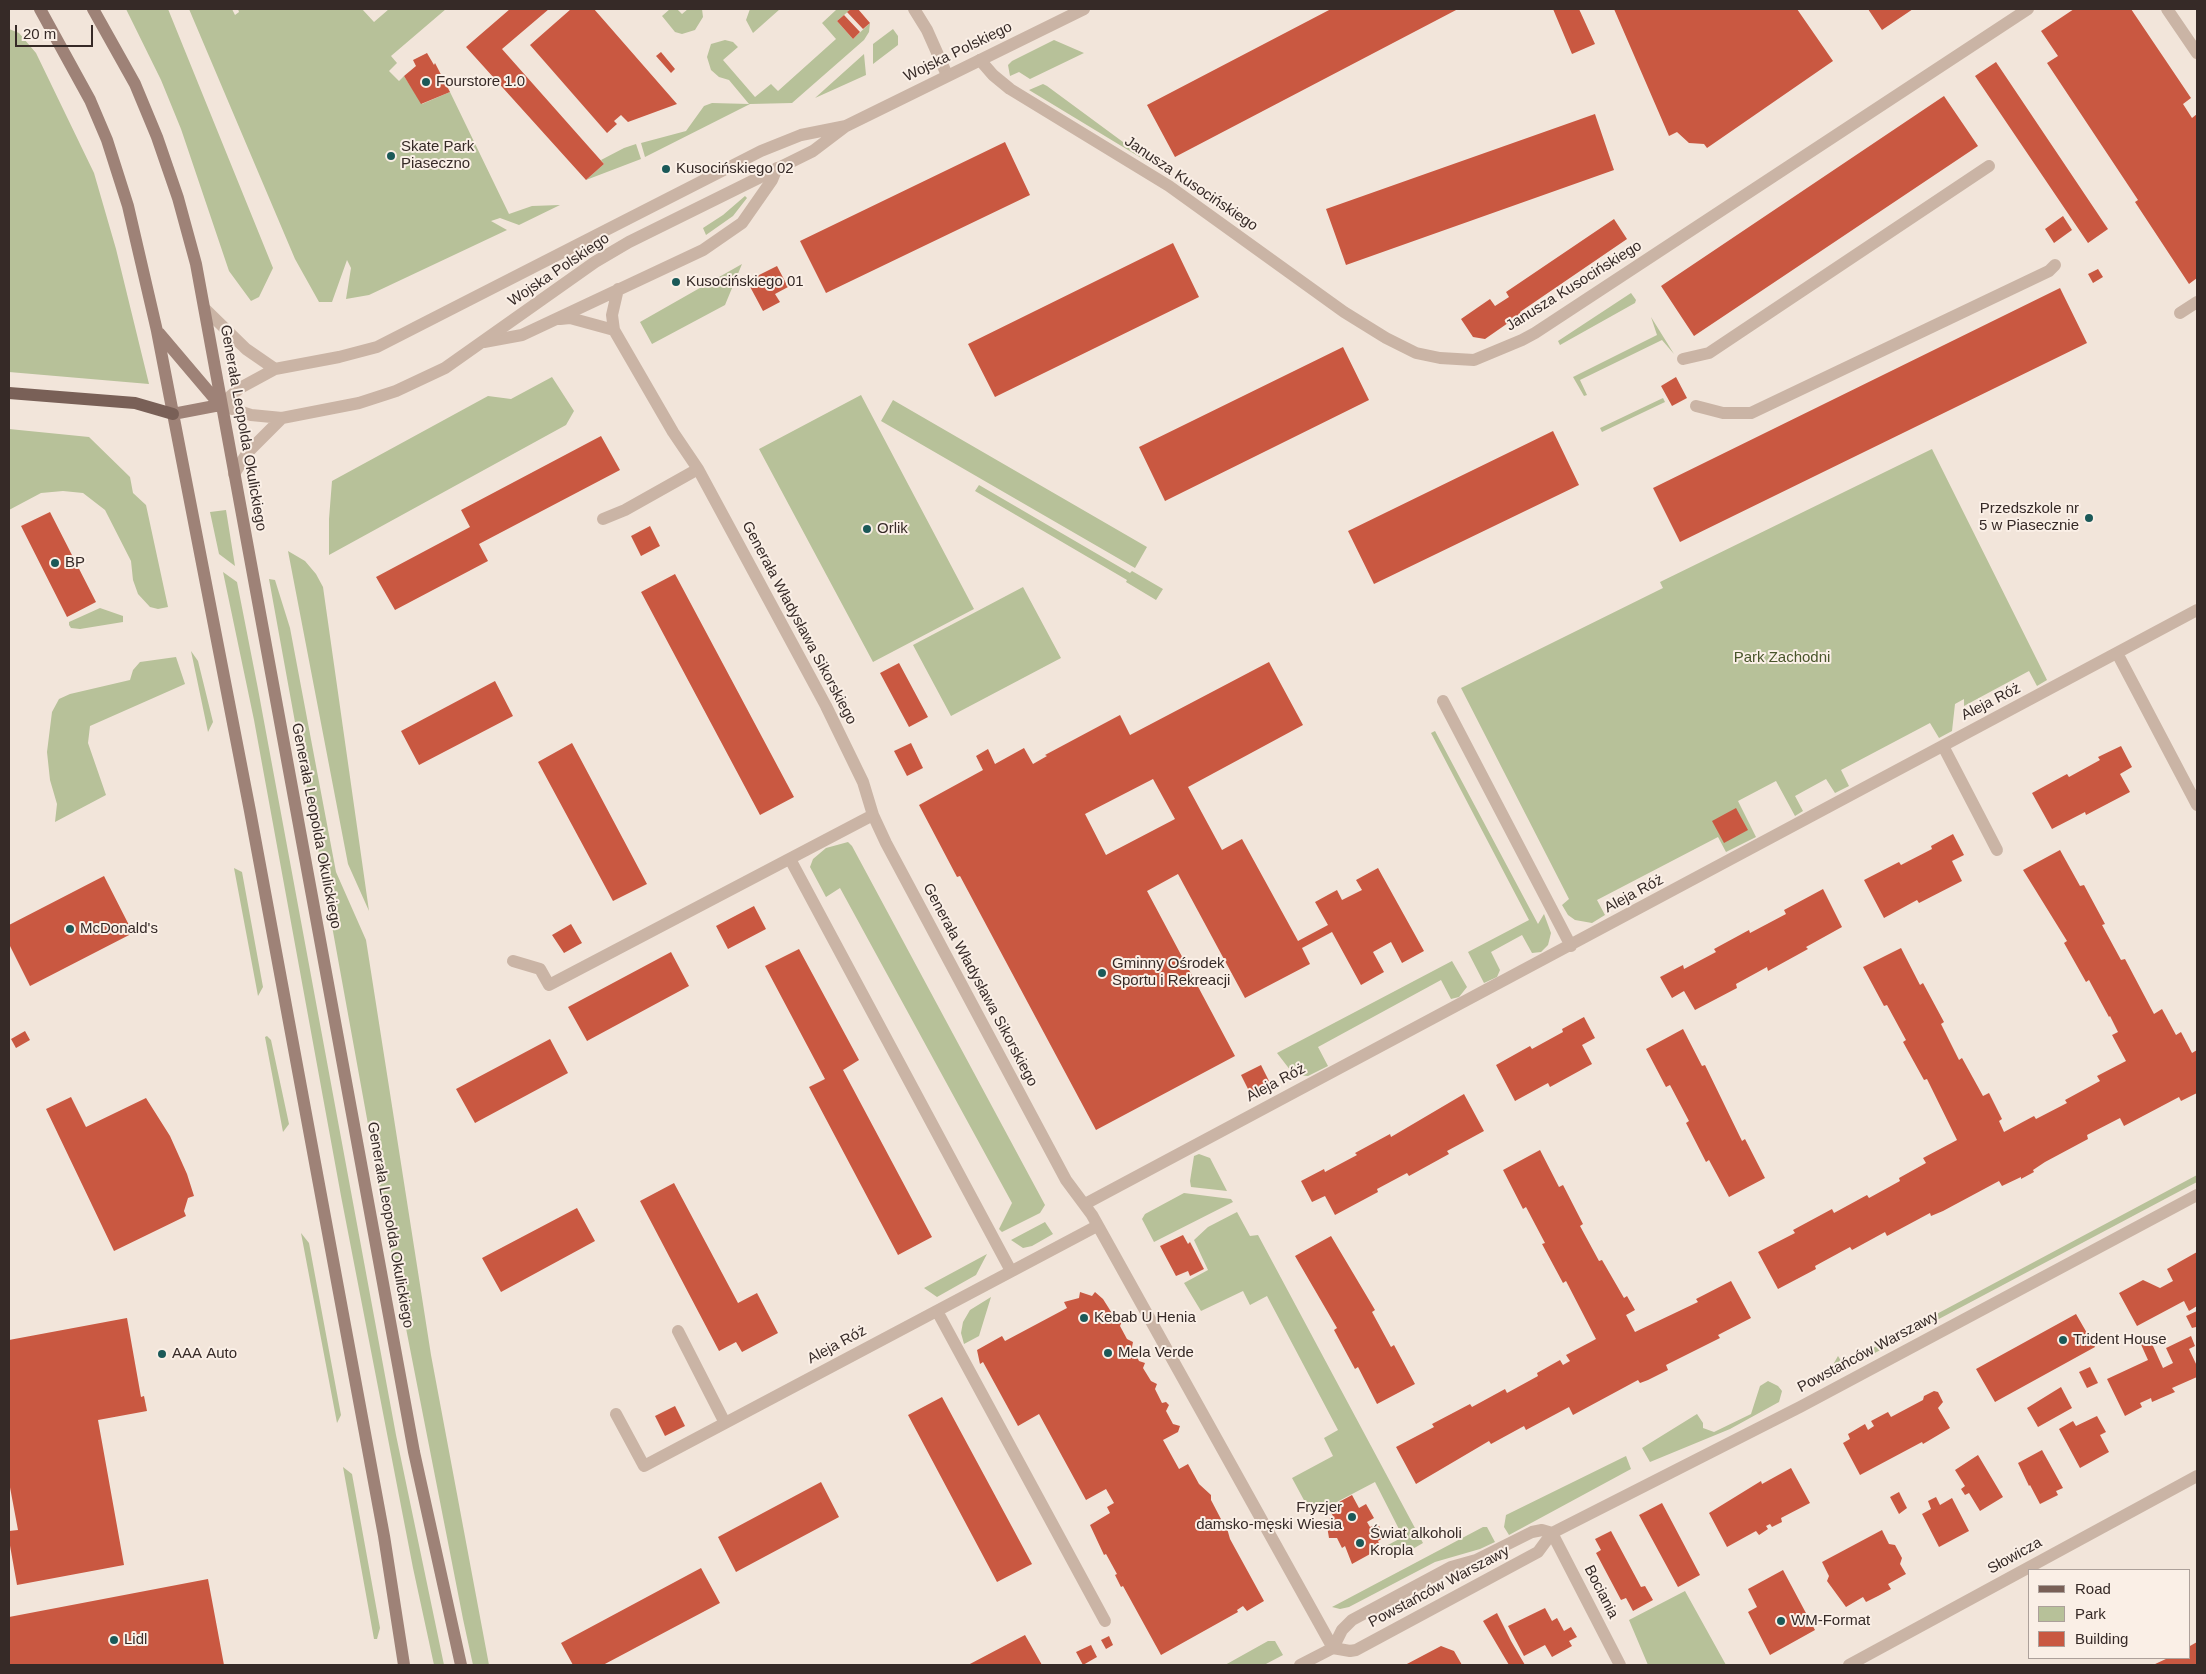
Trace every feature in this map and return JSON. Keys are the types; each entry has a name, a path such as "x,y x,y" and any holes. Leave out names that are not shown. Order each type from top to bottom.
{"main road":[{"path":"40,9 90,100 107,140 128,206 157,332 245,784 384,1536 404,1665"},
{"name":"Generała Leopolda Okulickiego","path":"93,9 134,84 157,137 178,198 205,309 220,405 414,1452 461,1665"},
{"path":"9,393 135,403 173,414 220,405 157,332"}],"street":[{"path":"914,9 927,30 947,75"},
{"name":"Wojska Polskiego","path":"846,126 801,135 762,151 377,347 339,357 275,369 240,388 220,405 237,412 282,418 359,403 396,392 445,368 595,262 629,242 813,150 846,126 1084,9"},
{"name":"Janusza Kusocińskiego","path":"980,60 993,75 1010,89 1169,186 1344,312 1386,338 1416,353 1440,358 1474,360 1535,333 2028,9"},
{"path":"2167,9 2197,52"},
{"path":"1683,359 1709,353 1989,166"},
{"path":"484,342 522,335 703,250 742,223 758,201 777,168"},
{"path":"1696,406 1738,415 1750,413 2049,271 2055,265"},
{"path":"557,319 570,318 614,330 612,315 618,289"},
{"path":"2180,313 2197,302"},
{"path":"205,309 246,349 275,369"},
{"name":"Generała Władysława Sikorskiego","path":"614,330 673,432 698,469 826,706 863,782 873,815 1066,1180 1072,1190 1085,1204 1333,1648"},
{"path":"234,474 248,452 282,418"},
{"path":"603,519 625,510 698,469"},
{"name":"Aleja Róż","path":"1085,1204 2197,610"},
{"path":"2117,653 2197,805"},
{"path":"1443,701 1571,946"},
{"path":"1943,746 1997,850"},
{"path":"513,961 540,969 549,985 873,815"},
{"path":"790,859 1011,1271"},
{"name":"Powstańców Warszawy","path":"1552,1533 1542,1530 1532,1532 1476,1560 1451,1567 1352,1620 1342,1630 1333,1648 1350,1651 1356,1650 1538,1552 1552,1533 1795,1410 2197,1195"},
{"name":"Aleja Róż","path":"616,1414 644,1466 1097,1226"},
{"path":"937,1310 1105,1621"},
{"path":"678,1331 725,1423"},
{"name":"Słowicza","path":"1849,1665 2197,1476"},
{"name":"Bociania","path":"1552,1533 1620,1665"},
{"path":"1300,1665 1333,1648"}],"green space":[{"path":"126,9 168,9 273,268 259,297 251,301 229,271 181,129 161,80"},
{"name":"Skate Park Piaseczno","path":"189,9 232,9 235,15 239,12 238,9 362,9 374,22 389,9 446,9 391,56 397,63 389,71 399,81 404,76 422,104 450,92 509,214 532,206 560,205 519,225 500,218 491,221 507,230 369,295 346,299 351,268 347,260 332,302 319,302 295,259"},
{"path":"670,9 677,9 682,14 688,9 702,9 703,17 695,30 682,34 675,32 662,16"},
{"path":"750,9 780,9 753,33 746,20"},
{"path":"835,9 851,9 837,21 853,39 870,23 869,32 864,40 792,103 750,104 645,157 641,143 686,131 704,106 712,103 749,104 729,80 719,77 711,70 707,57 711,44 725,40 733,42 738,47 723,60 755,97 771,84 778,91 836,39 822,23"},
{"path":"9,29 19,33 36,53 94,173 116,249 149,384 9,372"},
{"path":"893,29 898,36 898,45 873,64 873,44"},
{"path":"1054,40 1084,53 1030,79 1019,72 1010,76 1008,65 1012,61"},
{"path":"864,54 866,75 815,98"},
{"path":"1043,84 1047,86 1161,170 1029,90"},
{"path":"636,144 641,159 586,180 604,164 601,160"},
{"path":"745,196 747,198 733,216 706,235 703,228 723,215"},
{"path":"742,264 725,305 652,344 640,322"},
{"path":"1631,293 1636,300 1635,303 1560,345 1558,341"},
{"path":"1651,317 1674,354 1662,340 1580,380 1587,395 1584,396 1573,377 1657,335"},
{"path":"552,377 574,411 566,425 329,555 332,481 488,396 511,399"},
{"name":"Orlik","path":"861,395 974,609 873,662 759,449"},
{"path":"1663,398 1665,402 1602,432 1600,428"},
{"path":"893,400 1147,547 1135,568 881,421"},
{"path":"9,429 89,437 130,477 133,493 146,505 168,607 158,609 150,607 138,594 133,580 131,561 105,510 83,493 63,491 41,493 9,510"},
{"name":"Park Zachodni","path":"1932,449 2047,680 2037,686 2029,671 1964,706 1964,699 1955,704 1952,731 1939,738 1930,723 1841,770 1849,786 1835,793 1826,779 1795,796 1803,811 1795,816 1776,781 1738,801 1756,837 1726,852 1718,837 1597,900 1605,915 1592,923 1575,920 1568,915 1562,905 1569,899 1461,688 1663,588 1660,582"},
{"path":"979,485 1130,573 1132,571 1163,589 1156,600 1126,582 1127,580 975,491"},
{"path":"226,510 235,566 219,554 210,512"},
{"path":"288,551 305,561 316,574 323,587 369,911 348,864"},
{"path":"223,572 237,582 396,1435 444,1665 434,1665 413,1568 341,1196 254,720"},
{"path":"269,579 275,580 290,628 336,872 366,940 431,1355 489,1665 473,1665 463,1619 393,1262"},
{"path":"1023,587 1061,658 951,716 913,645"},
{"path":"100,608 123,616 123,622 80,629 71,628 69,625 69,622"},
{"path":"191,651 198,661 213,722 208,732"},
{"path":"176,657 185,684 90,726 88,743 106,795 55,822 57,804 50,780 47,752 52,712 59,699 70,694 130,680 133,670 140,662"},
{"path":"1435,731 1538,924 1544,914 1551,933 1548,945 1541,952 1532,953 1522,935 1491,952 1500,970 1497,977 1484,983 1468,952 1529,920 1431,733"},
{"path":"848,842 852,846 1045,1205 1040,1213 1002,1232 999,1229 1012,1203 840,888 826,897 810,867 813,859 826,848"},
{"path":"234,868 242,872 263,987 258,996"},
{"path":"1452,961 1467,987 1459,997 1451,999 1441,980 1318,1047 1328,1066 1308,1076 1294,1075 1277,1053"},
{"path":"267,1036 271,1040 289,1124 283,1132 265,1037"},
{"path":"1199,1154 1210,1158 1227,1191 1191,1187 1190,1181 1194,1156"},
{"path":"2197,1175 2197,1182 1839,1372 1834,1363 1838,1356 1843,1364"},
{"path":"1184,1193 1231,1199 1233,1202 1154,1242 1142,1219 1145,1214"},
{"path":"1237,1212 1250,1236 1258,1235 1423,1543 1397,1558 1393,1556 1386,1546 1403,1537 1375,1482 1312,1515 1292,1478 1333,1456 1324,1438 1338,1430 1267,1296 1250,1305 1243,1291 1201,1311 1184,1283 1208,1270 1194,1240 1208,1227"},
{"path":"1045,1222 1053,1234 1032,1246 1023,1248 1011,1240"},
{"path":"301,1233 309,1243 341,1415 337,1423"},
{"path":"987,1254 976,1275 937,1297 924,1288"},
{"path":"991,1297 979,1336 964,1344 961,1333 963,1322 970,1310"},
{"path":"1768,1381 1778,1386 1782,1391 1779,1402 1730,1429 1650,1462 1642,1448 1697,1414 1703,1423 1703,1428 1714,1432 1751,1414 1760,1386"},
{"path":"1626,1456 1631,1469 1509,1535 1504,1527 1506,1515"},
{"path":"343,1467 352,1474 380,1628 377,1639 374,1639"},
{"path":"1483,1527 1487,1527 1495,1542 1480,1549 1435,1562 1349,1607 1340,1609 1332,1607"},
{"path":"1685,1591 1726,1665 1648,1665 1629,1620"},
{"path":"1268,1641 1275,1641 1283,1655 1264,1665 1225,1665"}],"building":[{"path":"510,9 549,9 502,49 604,164 586,180 466,47"},
{"path":"571,9 594,9 677,104 628,122 621,115 614,121 617,124 607,133 530,45"},
{"path":"851,9 858,9 870,23 863,29 847,12"},
{"path":"1331,9 1458,9 1175,157 1147,105"},
{"path":"1553,9 1579,9 1595,44 1572,54"},
{"path":"1614,9 1797,9 1833,61 1707,148 1704,144 1689,143 1677,132 1669,136"},
{"path":"1868,9 1913,9 1882,30"},
{"path":"2074,9 2131,9 2191,98 2183,104 2192,118 2197,114 2197,278 2189,284 2135,202 2138,200 2047,63 2058,56 2041,31"},
{"path":"844,15 860,32 853,39 837,21"},
{"path":"661,52 675,69 671,73 656,56"},
{"path":"427,53 434,65 435,63 450,92 421,104 404,76 416,66 413,60"},
{"path":"1996,62 2108,229 2088,243 1975,76"},
{"path":"1944,96 1978,146 1694,336 1661,286"},
{"path":"1595,114 1614,170 1346,265 1326,209"},
{"path":"1005,142 1030,195 826,293 800,241"},
{"path":"2063,216 2072,230 2054,243 2045,229"},
{"path":"1614,219 1627,239 1520,312 1521,314 1485,339 1473,337 1461,319 1490,299 1495,306 1509,297 1506,292"},
{"path":"1173,243 1199,297 995,397 968,344"},
{"path":"777,266 788,287 775,294 780,302 763,311 747,281"},
{"path":"2098,269 2103,277 2093,283 2088,274"},
{"path":"2060,288 2087,343 1680,542 1653,488"},
{"path":"1343,347 1369,400 1165,501 1139,447"},
{"path":"1676,377 1687,398 1672,406 1661,386"},
{"path":"1553,431 1579,485 1374,584 1348,531"},
{"path":"601,436 620,470 479,544 488,561 395,610 376,577 470,527 461,510"},
{"path":"50,512 96,602 67,617 21,526"},
{"path":"650,526 660,546 641,556 631,536"},
{"path":"675,574 794,797 760,815 641,592"},
{"name":"Gminny Ośrodek Sportu i Rekreacji","path":"1269,662 1303,725 1188,787 1222,850 1242,839 1298,941 1328,925 1315,902 1337,890 1342,900 1362,890 1356,880 1378,868 1424,951 1402,963 1391,942 1373,952 1384,972 1361,985 1332,932 1302,948 1310,964 1245,998 1178,874 1147,891 1235,1056 1096,1130 960,876 957,877 919,805 983,770 976,756 988,749 995,764 1024,748 1033,764 1047,756 1045,755 1120,715 1130,735","holes":["1153,779 1175,819 1106,855 1085,814"]},
{"path":"899,663 928,717 909,727 880,673"},
{"path":"495,681 513,716 419,765 401,731"},
{"path":"572,743 647,884 613,901 538,762"},
{"path":"911,743 923,768 907,776 894,751"},
{"path":"2121,746 2132,767 2120,774 2130,792 2086,815 2085,812 2052,829 2032,793 2067,774 2069,777 2100,760 2098,757"},
{"path":"1736,808 1748,830 1724,843 1712,821"},
{"path":"1953,834 1964,855 1952,861 1962,881 1919,903 1917,900 1884,918 1864,880 1899,862 1901,865 1932,849 1931,846"},
{"path":"2060,850 2080,886 2084,885 2105,924 2102,925 2121,960 2125,959 2154,1014 2162,1009 2176,1035 2181,1032 2192,1053 2197,1050 2197,1093 2181,1101 2179,1097 2124,1126 2120,1118 2087,1135 2088,1139 2045,1162 2033,1170 2034,1172 2021,1179 2021,1177 2002,1186 1999,1181 1943,1211 1931,1216 1930,1213 1887,1236 1885,1232 1852,1250 1850,1247 1815,1266 1816,1269 1778,1289 1758,1252 1795,1233 1793,1230 1832,1209 1834,1213 1867,1195 1869,1198 1900,1181 1899,1178 1926,1163 1923,1158 1957,1140 1927,1079 1924,1080 1903,1042 1906,1040 1887,1005 1884,1006 1863,967 1901,948 1920,985 1923,983 1944,1022 1941,1024 1959,1060 1962,1058 1983,1096 1989,1093 2002,1119 1999,1121 2004,1132 2034,1116 2036,1119 2067,1103 2065,1100 2100,1081 2097,1076 2126,1061 2112,1035 2118,1032 2110,1016 2089,980 2086,982 2064,943 2067,941 2023,870"},
{"name":"McDonald's","path":"104,876 133,933 30,986 9,944 9,925"},
{"path":"1823,889 1842,927 1806,947 1808,949 1768,971 1767,967 1736,984 1737,988 1695,1010 1684,991 1672,998 1660,977 1683,965 1684,969 1716,952 1714,949 1749,930 1750,933 1786,914 1784,910"},
{"path":"754,906 766,929 728,949 716,926"},
{"path":"571,924 582,943 564,953 552,935"},
{"path":"799,949 859,1060 843,1070 932,1237 898,1255 809,1087 825,1079 765,966"},
{"path":"671,952 689,986 587,1041 568,1007"},
{"path":"1584,1017 1595,1038 1582,1045 1592,1064 1550,1087 1548,1083 1515,1101 1496,1065 1530,1046 1532,1049 1563,1032 1562,1029"},
{"path":"1683,1029 1702,1066 1705,1065 1742,1141 1745,1139 1765,1178 1729,1197 1709,1160 1706,1162 1686,1123 1689,1121 1670,1085 1666,1087 1646,1049"},
{"path":"25,1031 30,1040 16,1048 11,1039"},
{"path":"550,1039 568,1073 475,1123 456,1089"},
{"path":"1261,1065 1271,1085 1251,1095 1241,1075"},
{"path":"1464,1094 1484,1131 1447,1151 1449,1154 1409,1176 1407,1173 1377,1189 1378,1192 1335,1215 1325,1196 1312,1202 1301,1181 1324,1169 1325,1172 1390,1134 1391,1137"},
{"path":"71,1097 86,1127 146,1098 170,1136 187,1174 194,1196 188,1198 184,1211 186,1216 114,1251 46,1109"},
{"path":"1540,1150 1559,1187 1563,1185 1583,1224 1580,1226 1599,1261 1602,1260 1624,1298 1627,1296 1635,1310 1626,1315 1635,1332 1698,1302 1696,1299 1731,1281 1751,1318 1718,1335 1720,1338 1666,1365 1668,1370 1648,1380 1640,1383 1638,1380 1573,1415 1569,1407 1526,1430 1524,1426 1491,1444 1489,1441 1416,1484 1396,1447 1434,1427 1432,1424 1470,1404 1472,1407 1505,1389 1507,1393 1538,1376 1537,1373 1560,1360 1563,1365 1570,1361 1566,1355 1596,1339 1566,1281 1563,1283 1542,1244 1545,1243 1526,1207 1523,1209 1503,1170"},
{"path":"674,1183 738,1303 757,1293 778,1333 742,1352 736,1342 719,1351 640,1201"},
{"path":"577,1208 595,1241 501,1292 482,1258"},
{"path":"1183,1235 1188,1244 1190,1242 1204,1269 1190,1276 1188,1271 1176,1276 1160,1246"},
{"path":"1331,1236 1375,1310 1372,1312 1391,1347 1394,1345 1415,1384 1377,1404 1358,1367 1355,1369 1334,1330 1337,1328 1295,1256"},
{"path":"2197,1252 2197,1306 2189,1311 2184,1301 2137,1326 2119,1293 2143,1280 2160,1288 2173,1281 2167,1269"},
{"path":"1080,1292 1092,1296 1095,1292 1103,1299 1115,1318 1122,1321 1120,1326 1127,1339 1133,1342 1132,1347 1139,1361 1145,1363 1143,1368 1151,1381 1157,1384 1155,1389 1162,1403 1166,1402 1169,1405 1166,1411 1173,1424 1180,1426 1178,1432 1163,1440 1179,1469 1188,1464 1199,1484 1211,1495 1211,1500 1222,1521 1225,1521 1230,1539 1264,1601 1247,1611 1243,1606 1237,1610 1238,1612 1161,1655 1123,1586 1121,1587 1115,1575 1117,1574 1106,1554 1104,1555 1090,1525 1110,1513 1107,1507 1114,1503 1106,1489 1086,1500 1039,1414 1018,1426 983,1362 980,1364 977,1350 1002,1336 1005,1341 1067,1308 1064,1302 1079,1298"},
{"path":"2197,1311 2197,1329 2196,1327 2192,1328 2186,1316"},
{"path":"2076,1314 2095,1347 1995,1402 1976,1369"},
{"path":"127,1318 141,1397 144,1396 147,1411 98,1420 124,1565 17,1585 9,1540 9,1531 18,1530 9,1482 9,1340"},
{"path":"2148,1335 2163,1368 2173,1363 2166,1348 2191,1336 2195,1346 2189,1349 2197,1366 2197,1377 2172,1388 2175,1392 2152,1402 2151,1398 2140,1403 2142,1407 2125,1416 2107,1379 2148,1360 2139,1340"},
{"path":"2090,1367 2098,1383 2087,1388 2079,1372"},
{"path":"2061,1387 2072,1408 2038,1427 2027,1408"},
{"path":"1934,1391 1938,1392 1943,1402 1938,1408 1950,1428 1923,1444 1922,1442 1860,1475 1843,1443 1850,1439 1848,1434 1865,1424 1868,1430 1874,1426 1871,1421 1888,1412 1891,1417 1923,1400 1924,1396"},
{"path":"942,1397 1032,1564 997,1582 908,1415"},
{"path":"675,1406 685,1426 665,1436 655,1416"},
{"path":"2097,1416 2106,1432 2100,1435 2109,1452 2080,1468 2059,1429 2073,1421 2076,1426"},
{"path":"2042,1450 2063,1488 2056,1491 2058,1495 2040,1504 2018,1463"},
{"path":"1978,1455 2003,1497 1980,1511 1969,1493 1965,1495 1961,1489 1965,1486 1955,1470"},
{"path":"1791,1468 1810,1503 1781,1518 1782,1522 1772,1527 1770,1524 1766,1526 1768,1529 1759,1535 1756,1531 1727,1547 1709,1513 1761,1481 1762,1484"},
{"path":"821,1482 839,1517 736,1572 718,1537"},
{"path":"1899,1492 1907,1508 1899,1514 1890,1497"},
{"path":"1352,1495 1359,1508 1366,1504 1374,1518 1367,1522 1370,1527 1378,1524 1385,1537 1378,1541 1381,1548 1352,1564 1345,1546 1342,1548 1337,1538 1329,1538 1327,1526 1332,1523 1329,1518 1333,1516 1328,1508"},
{"path":"1936,1497 1940,1505 1952,1498 1969,1531 1939,1547 1922,1514 1931,1509 1928,1501"},
{"path":"1662,1503 1700,1575 1678,1587 1639,1515"},
{"path":"1882,1530 1889,1544 1895,1545 1902,1558 1900,1564 1906,1574 1888,1584 1891,1589 1866,1602 1863,1597 1846,1607 1827,1581 1829,1576 1822,1562"},
{"path":"1611,1531 1641,1587 1645,1586 1653,1600 1633,1611 1626,1598 1621,1600 1596,1553 1601,1550 1595,1539"},
{"path":"701,1568 720,1603 603,1665 573,1665 561,1643"},
{"name":"WM-Format","path":"1783,1570 1815,1630 1770,1655 1748,1612 1757,1607 1748,1589"},
{"name":"Lidl","path":"208,1579 224,1665 9,1665 9,1617"},
{"path":"1545,1608 1552,1621 1557,1618 1564,1631 1571,1627 1577,1637 1569,1641 1572,1646 1552,1657 1545,1645 1524,1656 1508,1626"},
{"path":"1497,1613 1525,1665 1509,1665 1483,1621"},
{"path":"1025,1635 1042,1665 968,1665"},
{"path":"1109,1636 1113,1645 1106,1649 1101,1640"},
{"path":"2197,1642 2197,1665 2153,1665 2166,1659 2191,1659 2191,1645"},
{"path":"1091,1645 1097,1657 1083,1665 1076,1652"},
{"path":"1441,1646 1454,1651 1462,1665 1405,1665"}],"place":[{"name":"Fourstore 1.0","path":"426,82"},
{"name":"Skate Park Piaseczno","path":"391,156"},
{"name":"Kusocińskiego 02","path":"666,169"},
{"name":"Kusocińskiego 01","path":"676,282"},
{"name":"Przedszkole nr 5 w Piasecznie","path":"2089,518"},
{"name":"Orlik","path":"867,529"},
{"name":"BP","path":"55,563"},
{"name":"McDonald's","path":"70,929"},
{"name":"Gminny Ośrodek Sportu i Rekreacji","path":"1102,973"},
{"name":"Kebab U Henia","path":"1084,1318"},
{"name":"Trident House","path":"2063,1340"},
{"name":"Mela Verde","path":"1108,1353"},
{"name":"AAA Auto","path":"162,1354"},
{"name":"Fryzjer damsko-męski Wiesia","path":"1352,1517"},
{"name":"Świat alkoholi Kropla","path":"1360,1543"},
{"name":"WM-Format","path":"1781,1621"},
{"name":"Lidl","path":"114,1640"}]}
